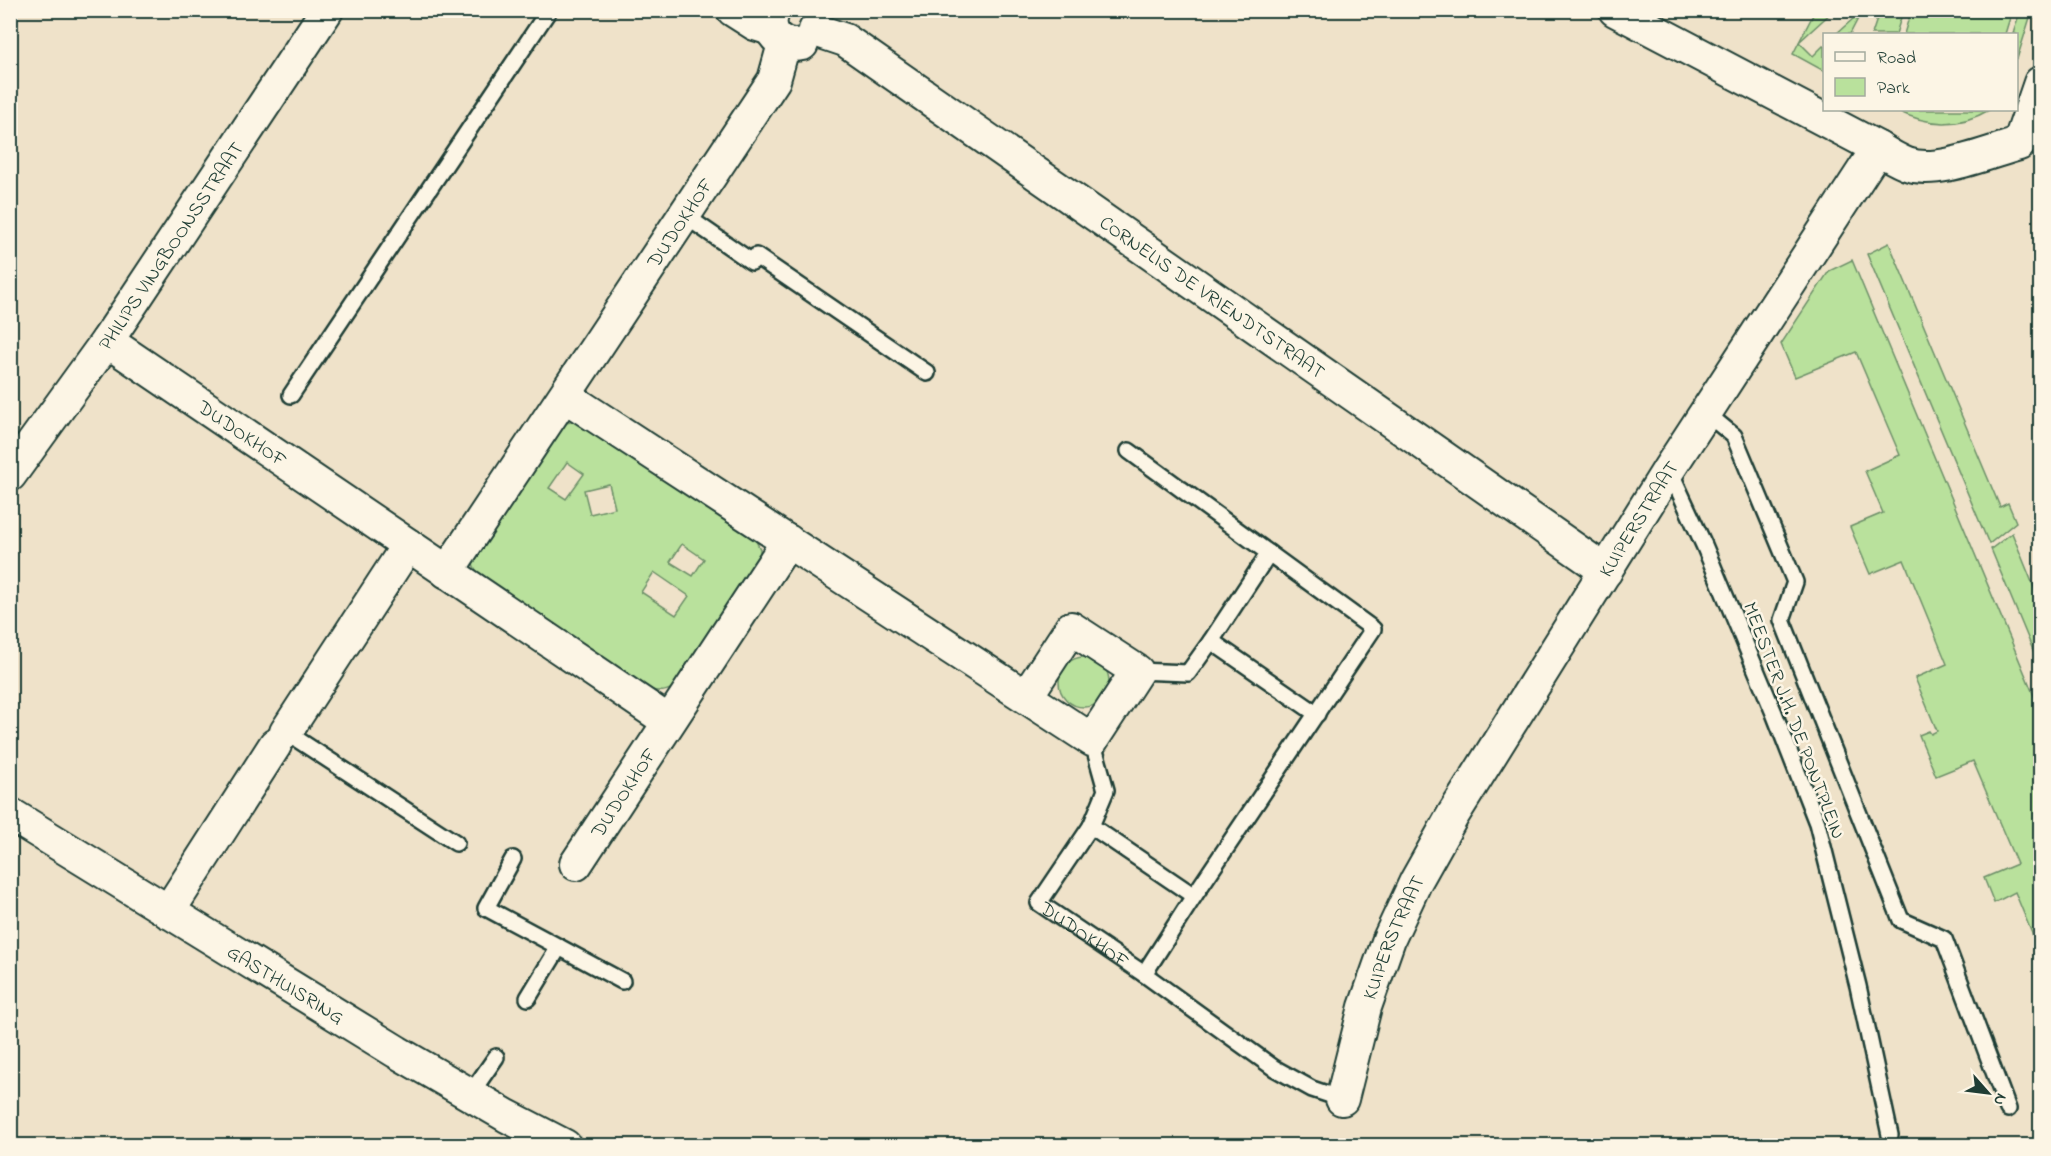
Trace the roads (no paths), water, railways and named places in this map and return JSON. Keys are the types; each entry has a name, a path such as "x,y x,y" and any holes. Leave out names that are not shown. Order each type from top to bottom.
{"street":[{"name":"PHILIPS VINGBOONSSTRAAT","path":"10,475 107,341 327,10"},
{"path":"734,10 755,24 776,28 793,46 802,44 810,38 814,20"},
{"path":"1615,10 1908,165 1941,166 2030,145 2040,83"},
{"name":"CORNELIS DE VRIENDTSTRAAT","path":"814,20 1606,571"},
{"name":"DUDOKHOF","path":"447,572 774,80 776,28"},
{"name":"KUIPERSTRAAT","path":"1342,1099 1365,1007 1389,939 1416,881 1453,815 1670,469 1878,148"},
{"name":"DUDOKHOF","path":"107,341 668,721"},
{"path":"566,396 788,541 1026,697 1092,740 1137,671 1071,628 1026,697"},
{"name":"DUDOKHOF","path":"576,864 788,541"},
{"path":"168,912 408,545"},
{"name":"GASTHUISRING","path":"10,814 397,1052 507,1116 565,1146"}],"lane":[{"path":"291,395 549,10"},
{"path":"684,215 752,262 756,256 927,373"},
{"path":"1706,413 1734,436 1795,582 1782,620 1901,920 1944,939 2008,1109"},
{"name":"DUDOKHOF","path":"1091,826 1039,903 1144,974 1373,629 1129,451"},
{"name":"MEESTER J.H. DE PONTPLEIN","path":"1670,469 1774,713 1816,824 1857,986 1890,1135"},
{"path":"1137,671 1188,673 1269,553"},
{"path":"1211,641 1317,714"},
{"path":"280,739 456,843"},
{"path":"1092,740 1106,790 1091,826 1194,896"},
{"path":"513,859 486,908 622,981"},
{"path":"528,999 559,947"},
{"path":"1144,974 1274,1068 1312,1089 1342,1099"},
{"path":"478,1083 496,1057"}]}
